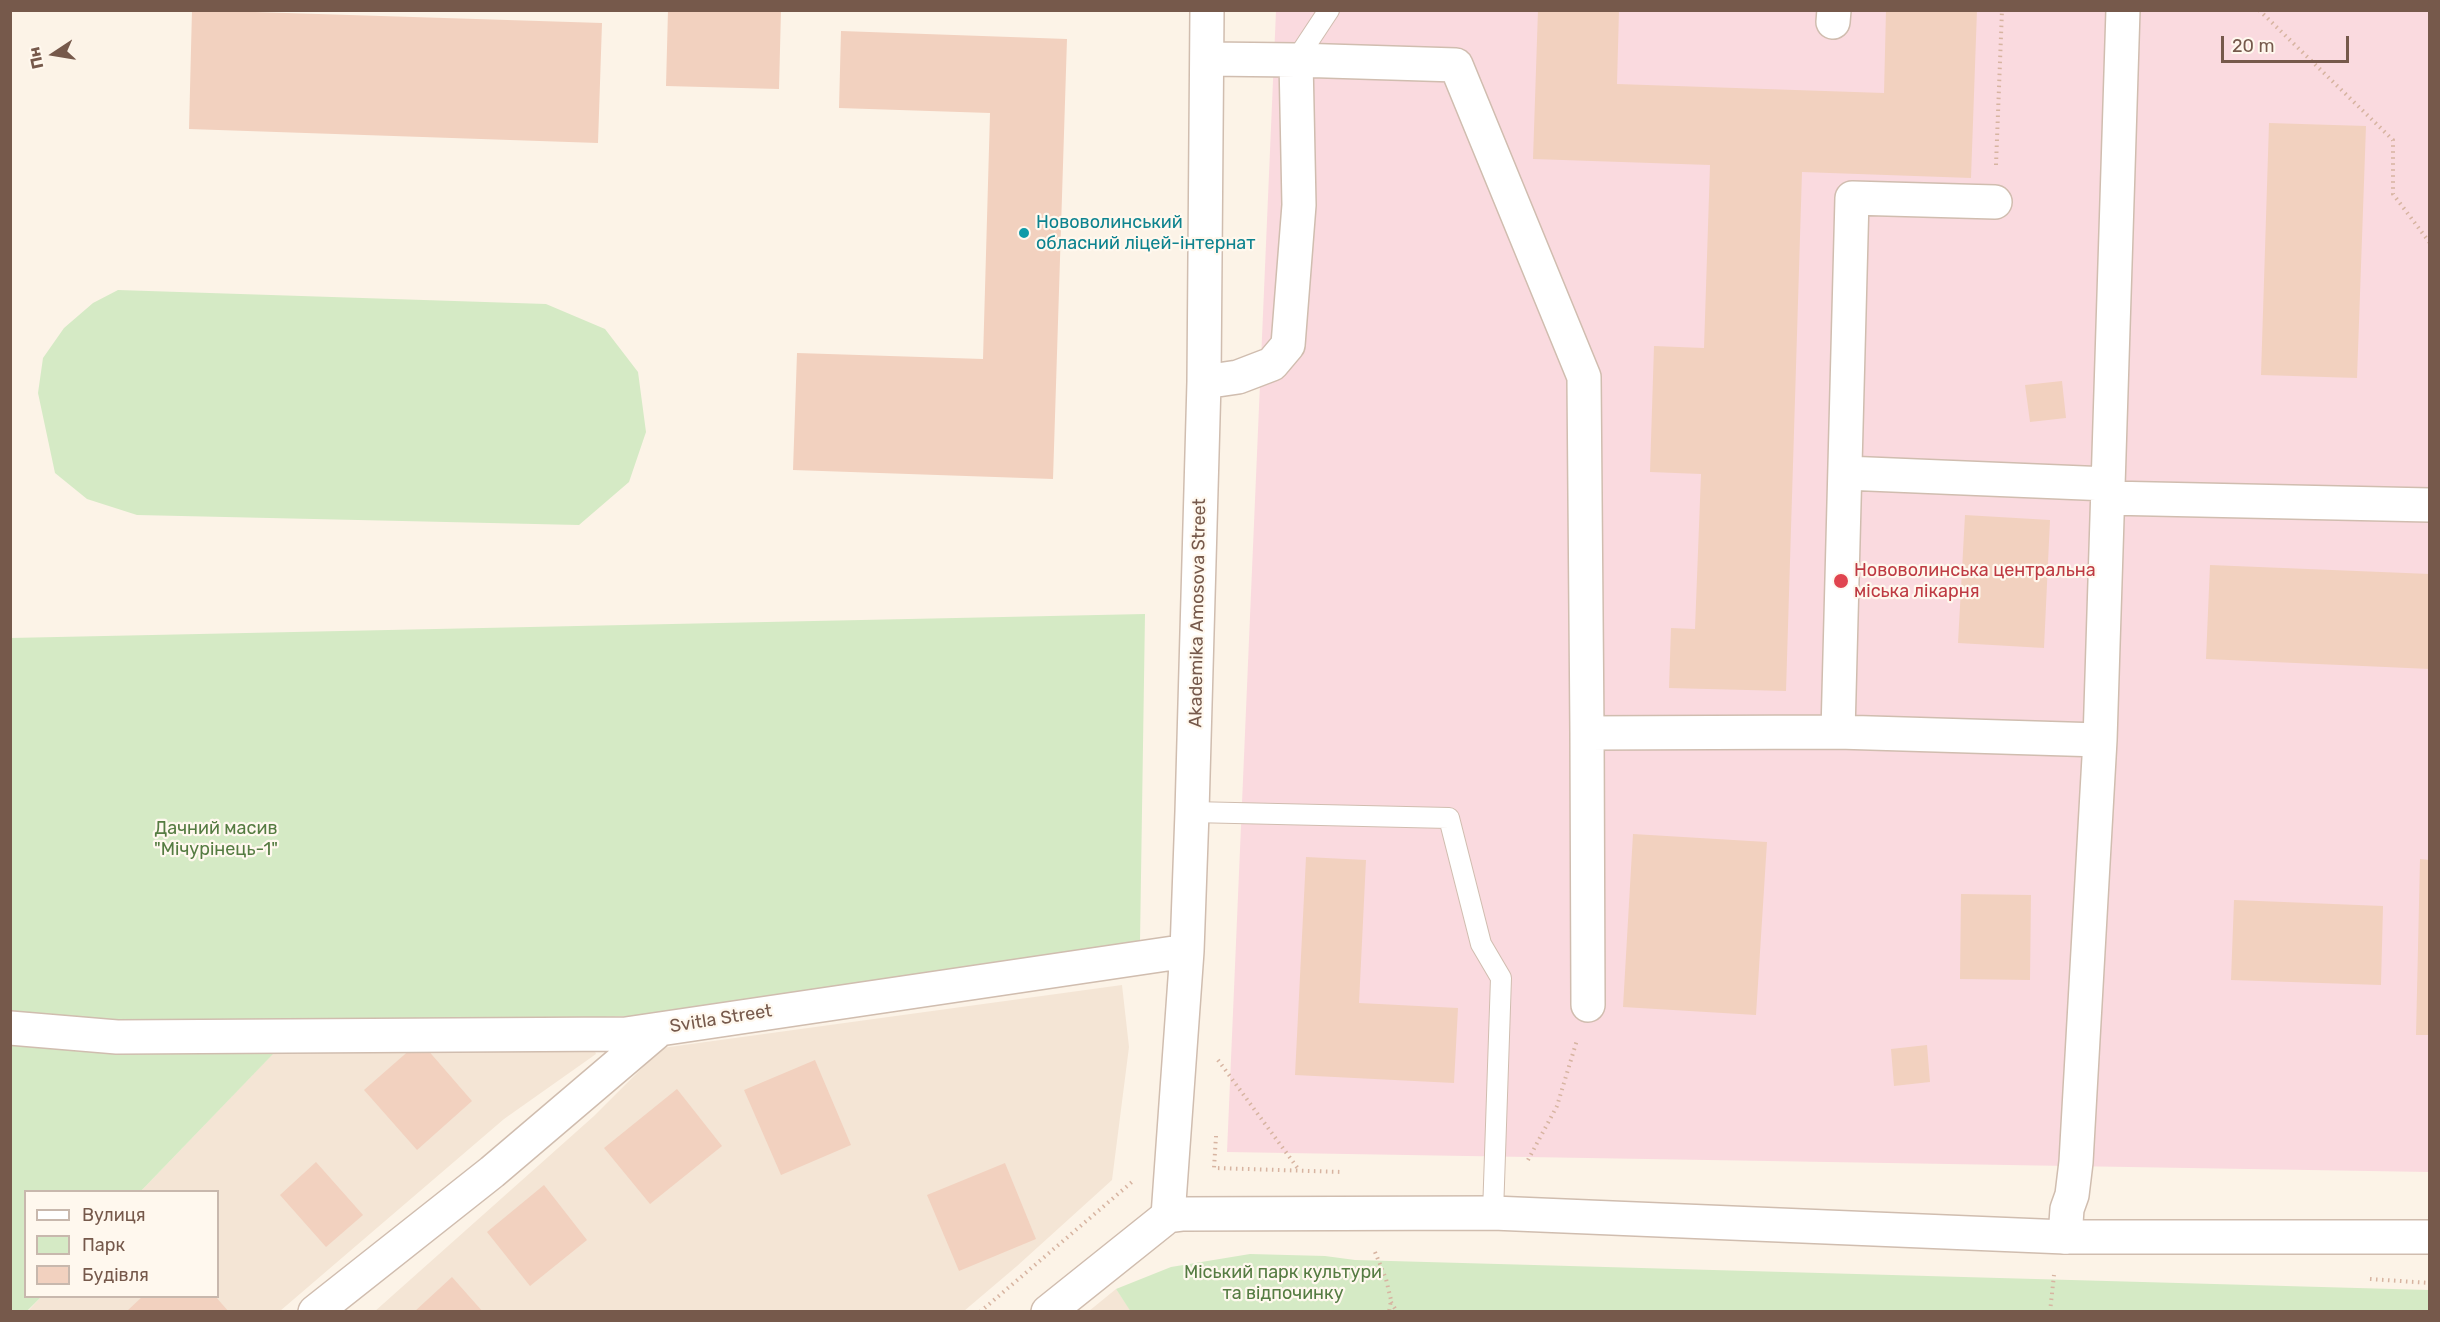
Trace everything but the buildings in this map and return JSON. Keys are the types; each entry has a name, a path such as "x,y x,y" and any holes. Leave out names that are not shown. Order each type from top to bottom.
{"street":[{"name":"Akademika Amosova Street","path":"1168,1216 1187,951 1192,812 1204,382 1207,10"},
{"path":"2065,1237 2067,1209 2072,1195 2076,1162 2100,740 2123,10"},
{"path":"1207,59 1456,65 1584,377 1588,1005"},
{"path":"1204,382 1238,377 1272,364 1288,345 1299,205 1296,60"},
{"path":"1838,732 1852,198 1995,202"},
{"path":"1845,473 2108,491 2430,505"},
{"path":"1587,733 1838,732 2100,740"},
{"name":"Svitla Street","path":"315,1311 492,1172 660,1029 1187,951"},
{"path":"10,1029 117,1037 626,1034 660,1029"},
{"path":"1048,1311 1168,1216 1493,1213 2065,1237 2430,1237"}],"lane":[{"path":"1296,60 1329,10"},
{"path":"1192,812 1449,818 1481,944 1501,978 1493,1213"}],"path":[{"path":"1995,202 2002,10"},
{"path":"2259,10 2393,140 2393,194 2430,243"},
{"path":"1495,1176 1528,1161 1557,1107 1588,1005"},
{"path":"1182,1020 1219,1062 1300,1170 1370,1241 1397,1311"},
{"path":"1219,1073 1220,1050"},
{"path":"1216,1132 1214,1168 1346,1172"},
{"path":"980,1311 1133,1181"},
{"path":"1389,1311 1391,1300"}],"shaded area":[{"name":"Нововолинська центральна міська лікарня","path":"1276,11 2429,11 2429,1172 1227,1152"},
{"path":"1122,985 1129,1047 1112,1180 964,1311 374,1312 594,1116 662,1048"},
{"path":"589,1036 596,1054 504,1119 280,1311 27,1312 40,1298 219,1298 219,1190 142,1190 283,1043"},
{"path":"1116,1289 1131,1311 1089,1311"}],"green space":[{"path":"118,290 546,304 605,329 638,372 646,432 629,482 579,525 137,515 87,499 55,473 38,393 43,358 64,328 93,303"},
{"name":"Дачний масив \"Мічурінець-1\"","path":"1145,614 1140,942 632,1016 299,1027 142,1190 24,1190 24,1298 40,1298 27,1311 11,1311 10,638"},
{"name":"Міський парк культури та відпочинку","path":"1250,1254 1325,1256 1355,1260 2429,1290 2430,1311 1131,1312 1116,1289 1171,1267"}],"place":[{"name":"Нововолинський обласний ліцей-інтернат","path":"1024,233"},
{"name":"Нововолинська центральна міська лікарня","path":"1841,581"}]}
